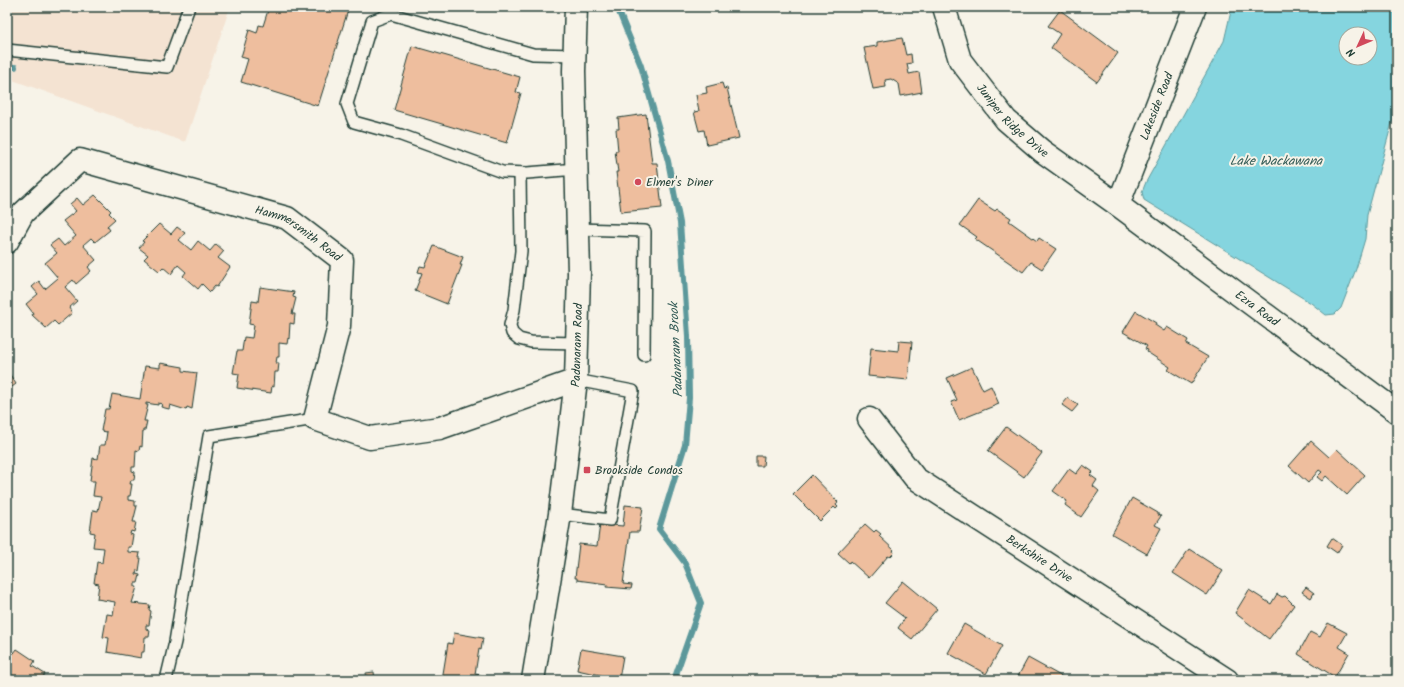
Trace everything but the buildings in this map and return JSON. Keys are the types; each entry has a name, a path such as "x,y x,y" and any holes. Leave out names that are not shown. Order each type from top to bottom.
{"street":[{"name":"Padanaram Road","path":"533,680 560,514 576,380 578,344 578,229 575,55 576,7"},
{"name":"Juniper Ridge Drive","path":"944,7 960,60 1006,120 1042,151 1118,205"},
{"name":"Lakeside Road","path":"1118,205 1195,7"},
{"name":"Hammersmith Road","path":"7,242 23,213 80,160 287,218 342,260 339,326 315,419"},
{"name":"Ezra Road","path":"1118,205 1397,412"},
{"path":"315,419 370,438 440,428 576,380"},
{"name":"Berkshire Drive","path":"869,419 915,478 1227,680"}],"lane":[{"path":"7,50 166,68 189,7"},
{"path":"575,55 533,54 391,14 372,22 347,104 354,122 401,135 502,172 520,173 577,169"},
{"path":"520,173 521,251 514,310 510,325 512,333 519,339 531,342 578,344"},
{"path":"578,229 645,231 644,355"},
{"path":"560,514 610,520 633,391 576,380"},
{"path":"166,680 175,642 209,436 315,419"}],"shaded area":[{"path":"7,7 230,7 185,142 7,78"}],"water":[{"name":"Lake Wackawana","path":"1232,7 1397,7 1397,104 1367,215 1365,239 1356,269 1341,308 1335,314 1326,315 1311,303 1144,200 1142,192 1146,182 1224,41"}],"waterway":[{"name":"Padanaram Brook","path":"617,7 641,66 668,161 680,223 688,336 689,398 685,445 659,529 685,563 701,603 674,680"},
{"path":"7,67 15,67"}],"place":[{"name":"Elmer's Diner","path":"638,182"},
{"name":"Brookside Condos","path":"587,470"}]}
